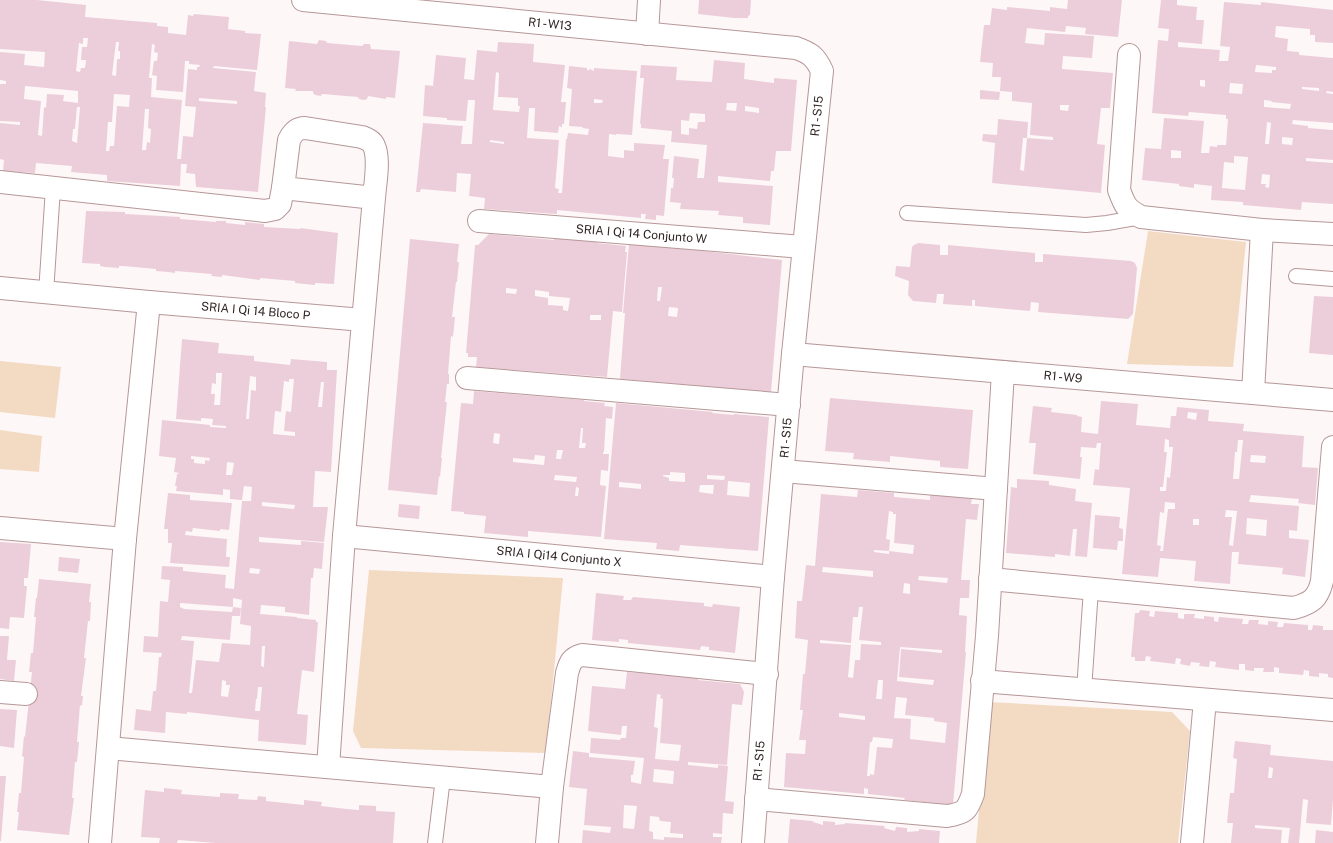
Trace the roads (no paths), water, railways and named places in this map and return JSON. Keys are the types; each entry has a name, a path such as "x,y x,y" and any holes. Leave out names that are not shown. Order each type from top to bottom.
{"street":[{"name":"R1 - W13","path":"303,0 468,8 647,34 796,48"},
{"path":"647,34 649,0"},
{"name":"R1 - S15","path":"753,843 767,674 773,577 803,247 822,70 817,61 809,53 796,48"},
{"path":"1129,55 1119,190 1123,203 1130,212 1141,218 1262,230 1333,234"},
{"path":"0,182 265,210 275,209 280,204 289,140 292,133 299,128 362,137 369,140 374,145 377,156 374,198 344,536 328,767"},
{"path":"283,188 374,198"},
{"name":"SRIA I Qi 14 Conjunto W","path":"479,221 803,247"},
{"path":"1253,393 1262,230"},
{"name":"SRIA I Qi 14 Bloco P","path":"0,288 363,320"},
{"path":"100,843 125,539 149,302"},
{"name":"R1 - W9","path":"793,354 1333,400"},
{"path":"756,799 947,816 960,814 968,807 972,794 987,636 1003,372"},
{"path":"467,378 789,405"},
{"path":"990,579 1294,608 1303,605 1312,600 1327,581 1333,447"},
{"path":"783,471 996,489"},
{"path":"0,528 125,539"},
{"name":"SRIA I Qi14 Conjunto X","path":"344,536 773,577"},
{"path":"547,843 552,787 567,673 569,664 575,657 582,655 767,674"},
{"path":"982,681 1333,710"},
{"path":"0,692 26,694"},
{"path":"1192,843 1204,700"},
{"path":"108,748 552,787"}],"lane":[{"path":"46,293 53,188"},
{"path":"907,213 1086,225 1141,218"},
{"path":"1296,276 1333,279"},
{"path":"1084,690 1091,589"},
{"path":"435,843 443,778"}]}
